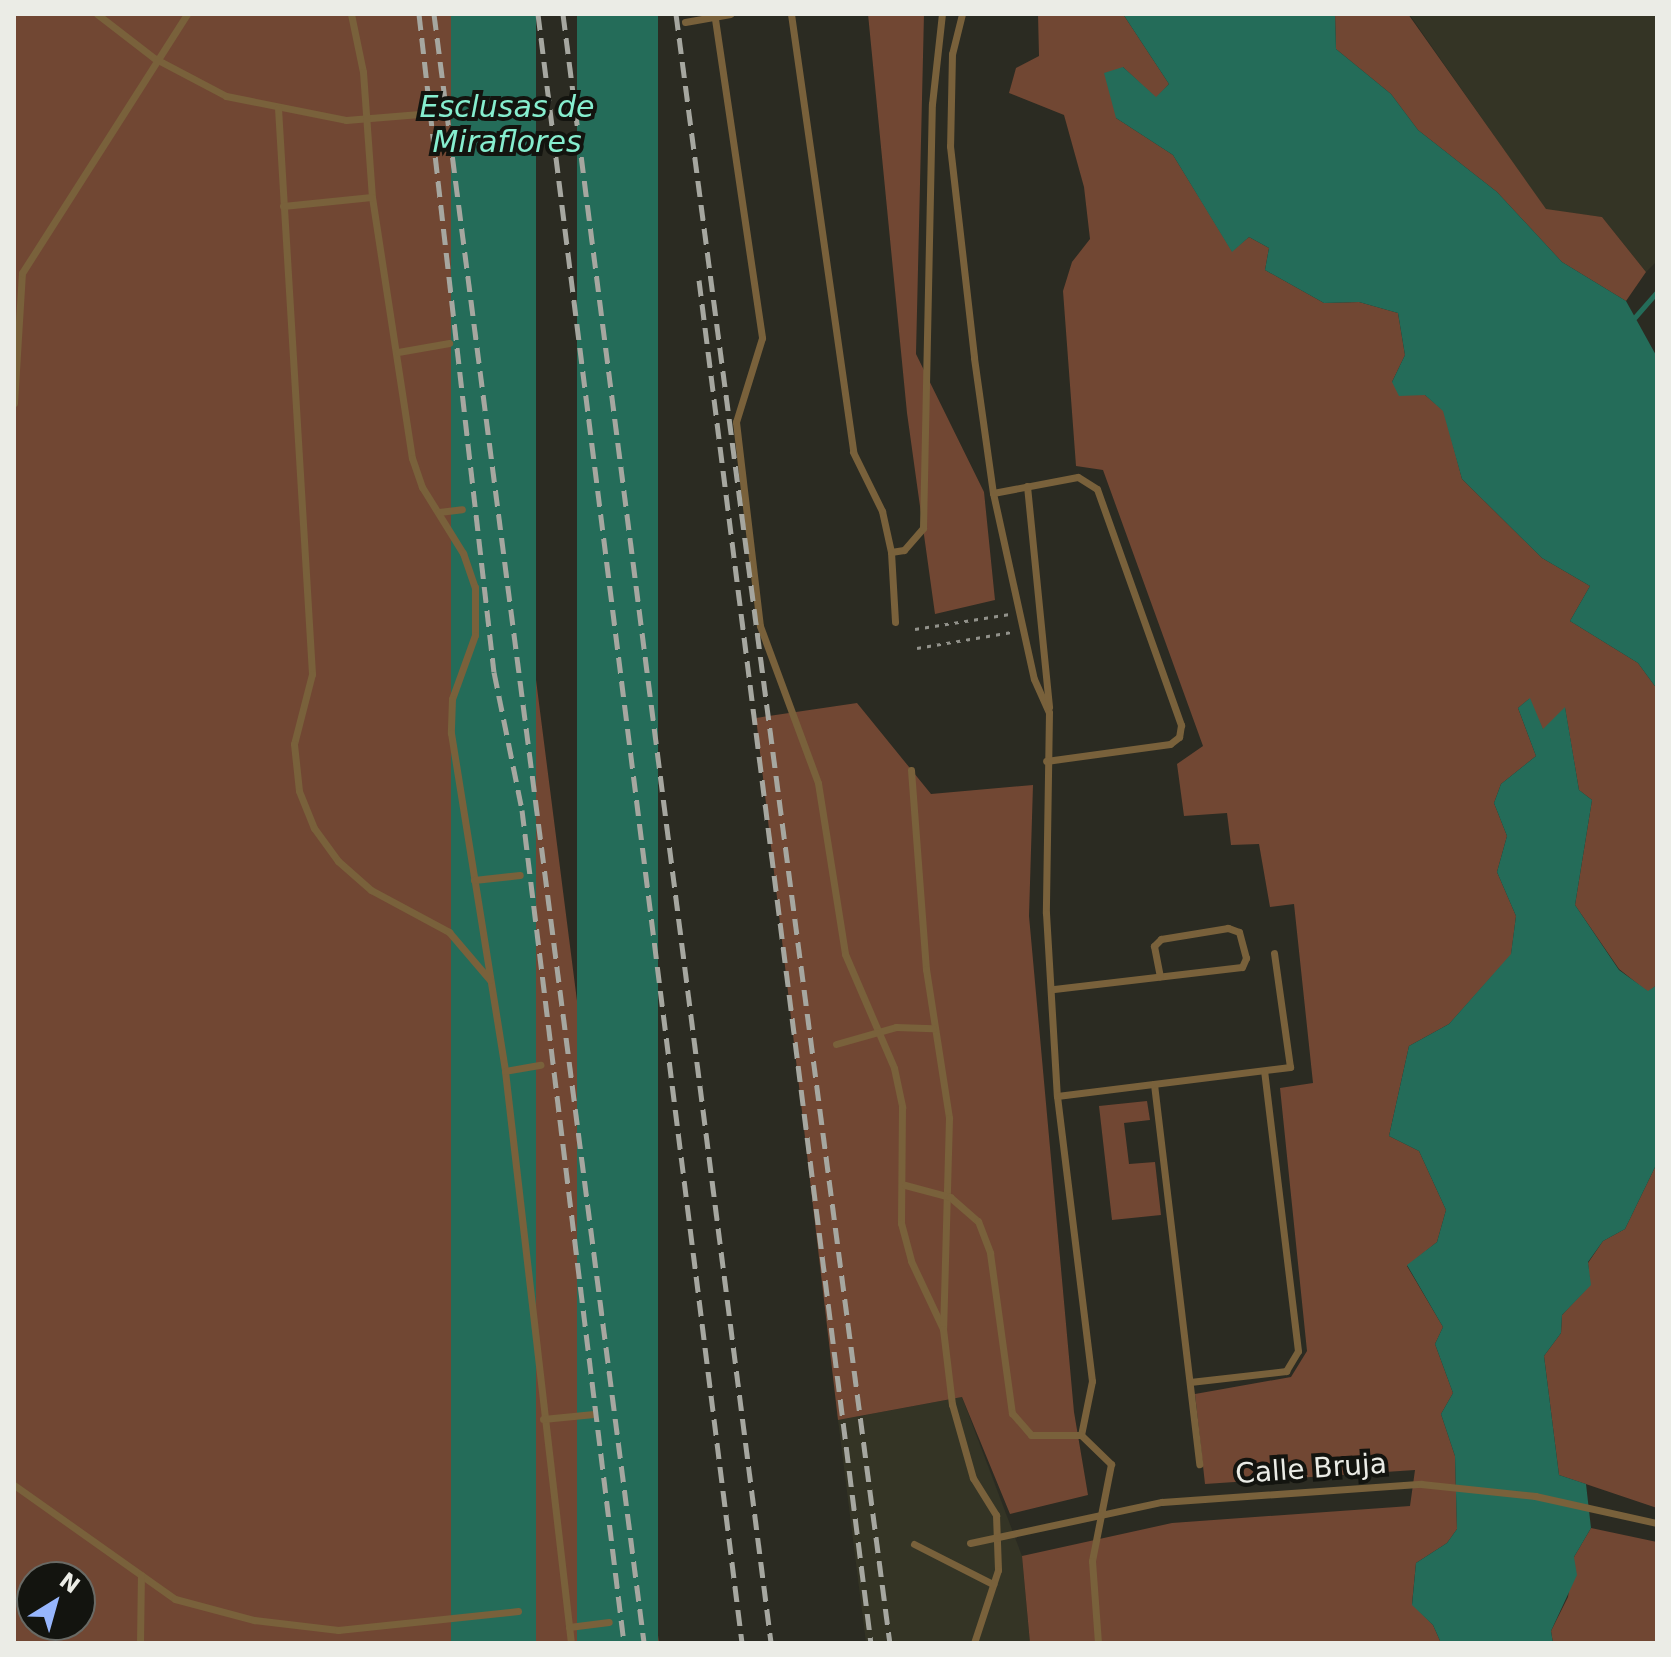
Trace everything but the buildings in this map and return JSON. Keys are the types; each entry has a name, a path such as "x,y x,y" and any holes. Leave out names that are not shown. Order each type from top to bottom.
{"lane":[{"path":"97,14 154,58 226,96 278,108 366,121 420,114"},
{"path":"14,403 22,273 154,58 187,14"},
{"path":"351,14 366,121 372,197 412,458 463,553 475,587 475,635 450,717 505,1071 571,1643"},
{"path":"685,22 730,14"},
{"path":"791,14 853,452 878,500 891,552 895,622"},
{"path":"891,552 904,550 923,528 932,104 942,14"},
{"path":"962,14 952,54 950,146 993,493 1022,612 1034,679 1049,712"},
{"path":"715,19 762,338 736,422 760,626 818,783 845,954 878,1032 902,1107 905,1185 901,1223 911,1261 943,1329"},
{"path":"278,108 312,674 294,744 299,791 314,828 338,861 371,890 449,932 492,981"},
{"path":"283,206 372,197"},
{"path":"398,352 449,343"},
{"path":"993,493 1078,477 1097,489 1181,725 1179,737 1170,744 1046,761"},
{"path":"1027,486 1049,712 1046,913 1054,989 1057,1096 1092,1381 1081,1435"},
{"path":"439,512 462,509"},
{"path":"911,770 933,1028 949,1118 950,1197 943,1329 952,1404 973,1478 996,1515 993,1584 974,1643"},
{"path":"474,880 520,875"},
{"path":"1054,989 1242,967 1246,958 1239,932 1228,928 1161,939 1154,946 1160,976"},
{"path":"1057,1096 1290,1067 1274,953"},
{"path":"836,1044 878,1032 933,1028"},
{"path":"505,1071 540,1065"},
{"path":"1190,1382 1286,1371 1298,1351 1264,1071"},
{"path":"1154,1084 1199,1464"},
{"path":"905,1185 950,1197 978,1221 990,1253 1012,1413 1031,1435 1081,1435 1111,1464 1092,1561 1098,1643"},
{"path":"543,1419 594,1414"},
{"name":"Calle Bruja","path":"970,1543 1162,1502 1421,1484 1535,1496 1657,1523"},
{"path":"14,1485 175,1599 254,1620 338,1630 518,1611"},
{"path":"914,1544 993,1584"},
{"path":"140,1643 141,1575"},
{"path":"569,1627 609,1622"}],"path":[{"path":"915,629 1022,612"},
{"path":"917,648 1024,630"}],"shaded area":[{"path":"14,14 451,14 659,1643 14,1643"},
{"path":"868,14 924,14 916,354 984,492 995,600 935,614 907,413"},
{"path":"1038,14 1123,14 1169,84 1156,98 1123,67 1116,118 1173,155 1232,251 1249,237 1269,248 1265,270 1324,303 1359,302 1398,313 1405,355 1392,382 1425,395 1444,411 1462,479 1542,558 1590,586 1570,621 1638,663 1657,689 1657,985 1648,992 1619,969 1575,905 1592,800 1579,790 1565,708 1543,730 1529,699 1518,708 1536,756 1501,784 1494,803 1507,836 1497,872 1516,916 1511,955 1449,1024 1409,1046 1389,1136 1419,1151 1446,1210 1437,1242 1407,1266 1443,1327 1435,1344 1453,1393 1441,1414 1455,1456 1457,1529 1447,1543 1416,1563 1412,1604 1433,1625 1441,1643 1030,1643 1022,1556 1172,1523 1410,1506 1415,1470 1205,1484 1195,1394 1291,1377 1307,1351 1280,1088 1313,1083 1294,904 1270,907 1259,844 1231,845 1227,813 1184,816 1177,764 1203,746 1103,470 1076,466 1063,291 1072,262 1090,239 1084,187 1064,115 1009,93 1016,68 1039,56"},
{"path":"1335,14 1408,14 1546,209 1602,217 1646,272 1626,301 1562,262 1497,192 1418,130 1391,94 1336,49"},
{"path":"1409,14 1657,14 1657,261 1646,272 1602,217 1546,210"},
{"path":"857,703 931,794 1033,785 1029,916 1074,1412 1088,1495 1010,1514 962,1397 838,1420 756,718"},
{"path":"1147,1101 1150,1120 1124,1123 1129,1164 1155,1162 1161,1215 1112,1220 1099,1106"},
{"path":"1657,1163 1657,1508 1559,1475 1544,1356 1561,1333 1562,1315 1590,1285 1588,1263 1603,1241 1625,1229"},
{"path":"962,1397 1022,1556 1030,1643 866,1643 838,1420"},
{"path":"1591,1528 1657,1542 1657,1643 1553,1643 1551,1631 1568,1597 1574,1557"}],"water":[{"name":"Esclusas de Miraflores","path":"451,14 536,14 536,1643 451,1643"},
{"path":"577,14 658,14 658,1643 577,1643"},
{"path":"1123,14 1335,14 1336,49 1391,94 1418,130 1497,192 1562,262 1626,301 1657,357 1657,689 1638,663 1570,621 1590,586 1542,558 1462,479 1443,411 1425,395 1399,396 1392,382 1405,355 1398,313 1359,302 1324,303 1265,270 1269,248 1249,237 1232,252 1173,155 1116,118 1104,73 1123,67 1156,97 1169,84"},
{"path":"1530,698 1543,729 1565,707 1579,790 1592,800 1575,905 1619,970 1648,991 1657,985 1657,1163 1625,1229 1603,1241 1588,1262 1591,1285 1562,1315 1561,1333 1544,1356 1559,1475 1586,1484 1591,1528 1574,1557 1577,1575 1551,1631 1553,1643 1441,1643 1433,1625 1412,1605 1416,1563 1447,1543 1457,1529 1455,1456 1441,1414 1453,1393 1435,1344 1443,1327 1407,1265 1437,1242 1446,1210 1419,1151 1389,1136 1409,1046 1449,1024 1511,954 1516,916 1497,872 1507,836 1494,803 1501,784 1536,756 1518,708"}],"waterway":[{"path":"1635,317 1657,292"}],"railway":[{"path":"419,14 494,672 522,810 624,1643"},
{"path":"434,14 644,1643"},
{"path":"538,14 742,1643"},
{"path":"563,14 771,1643"},
{"path":"676,14 890,1643"},
{"path":"699,280 871,1643"}]}
